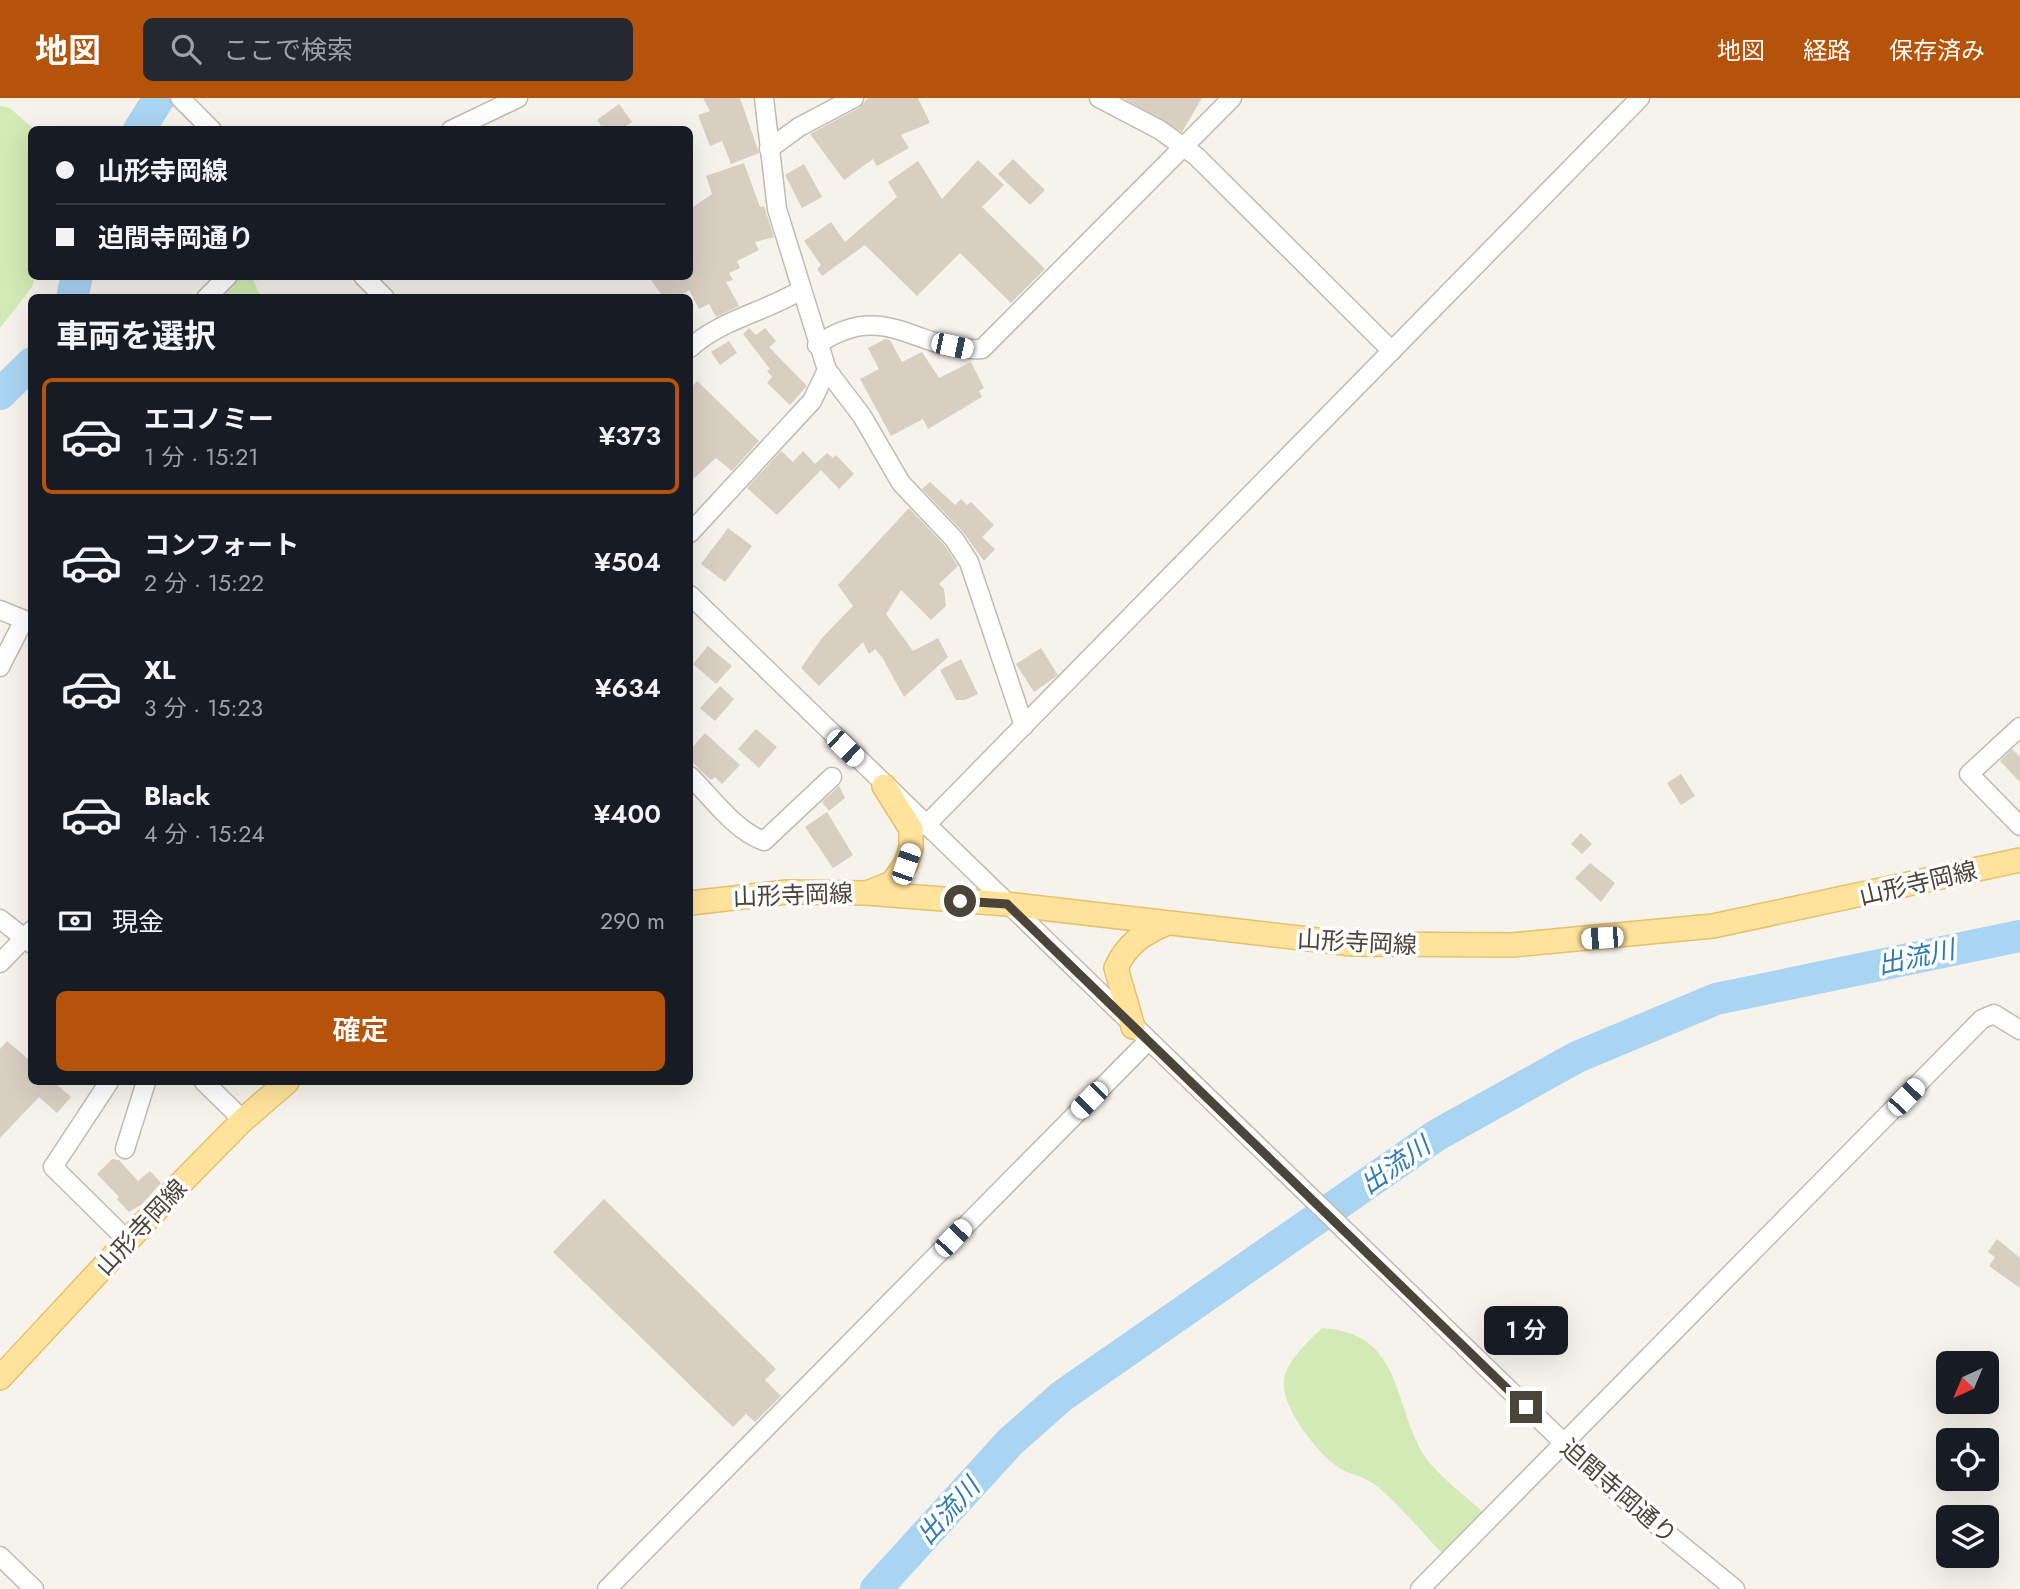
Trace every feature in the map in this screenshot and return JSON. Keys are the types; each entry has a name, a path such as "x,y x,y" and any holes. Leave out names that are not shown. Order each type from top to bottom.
{"main road":[{"path":"866,893 892,883 906,864 911,848 911,830 884,786"},
{"name":"山形寺岡線","path":"693,903 787,892 866,893 1007,904 1352,944 1512,945 1713,926 2020,860"},
{"path":"1141,1034 1116,968 1124,950 1144,933 1165,923"},
{"name":"山形寺岡線","path":"0,1378 243,1120 284,1085"}],"street":[{"path":"180,98 208,126"},
{"path":"459,126 518,98"},
{"path":"764,98 776,209 827,370 862,416 901,483 954,539 969,562 1024,726"},
{"path":"769,149 799,127 853,98"},
{"path":"1099,98 1185,147 1392,351"},
{"path":"817,345 847,329 870,324 890,327 952,346 982,349 1231,98"},
{"path":"925,826 1640,98"},
{"path":"210,294 224,280"},
{"path":"367,280 381,294"},
{"path":"693,346 726,324 775,306 801,290"},
{"path":"693,530 812,401 827,370"},
{"path":"607,1589 1141,1034 693,598"},
{"path":"0,610 28,621 0,667"},
{"path":"2020,727 1969,774 2020,825"},
{"path":"693,779 733,819 754,837 764,841 832,776"},
{"path":"0,919 28,936"},
{"path":"0,963 28,938"},
{"path":"1420,1589 1982,1019 1994,1014 2020,1030"},
{"name":"迫間寺岡通り","path":"1141,1034 1564,1444 1625,1499 1735,1589"},
{"path":"106,1085 52,1167 128,1241"},
{"path":"125,1149 145,1085"},
{"path":"207,1085 243,1120"},
{"path":"0,1556 34,1589"}],"green space":[{"path":"0,106 10,108 31,126 28,126 28,280 34,280 32,287 0,328"},
{"path":"232,280 253,280 260,294 218,294"},
{"path":"1322,1328 1348,1333 1367,1342 1380,1355 1390,1372 1412,1431 1427,1460 1484,1513 1442,1553 1376,1486 1339,1468 1327,1458 1293,1414 1284,1390 1286,1373 1299,1352"}],"building":[{"path":"703,98 740,98 759,153 731,164 722,141 710,146 698,115 710,111"},
{"path":"868,98 918,98 930,123 901,135 909,148 877,166 873,159 844,180 810,134 859,108"},
{"path":"1123,98 1202,98 1182,132"},
{"path":"619,104 632,122 626,126 601,126 597,120"},
{"path":"1013,159 1045,190 1030,205 998,174"},
{"path":"978,160 1004,185 982,207 1045,269 1011,303 960,253 917,296 865,245 822,276 817,269 821,265 804,241 831,222 845,242 897,197 888,182 918,161 942,199"},
{"path":"744,163 760,207 764,206 774,237 755,242 759,250 737,261 740,268 729,273 733,280 726,282 739,306 716,317 709,304 699,309 689,290 684,294 661,294 651,280 693,280 693,207 712,194 706,176"},
{"path":"804,164 822,197 802,208 785,175"},
{"path":"749,328 756,335 765,328 776,341 769,347 807,386 790,405 767,383 772,377 767,371 770,369 743,334"},
{"path":"885,339 890,340 902,362 922,352 939,378 971,362 984,388 979,391 982,397 928,429 923,419 891,436 860,379 879,369 868,348"},
{"path":"729,341 737,353 720,365 711,352"},
{"path":"697,381 759,441 732,471 716,458 693,479 693,386"},
{"path":"781,451 793,462 803,451 815,464 827,453 833,458 836,455 854,474 839,489 821,470 777,515 747,488"},
{"path":"930,482 955,505 961,499 967,505 971,502 994,525 982,537 995,549 984,561 962,531 922,489"},
{"path":"909,508 945,546 958,566 939,584 944,589 946,606 931,620 901,590 886,614 913,651 938,638 948,657 904,697 882,657 875,649 869,654 863,642 819,686 801,668 822,638 853,606 838,585"},
{"path":"728,528 752,546 725,582 701,564"},
{"path":"708,646 732,666 716,684 693,664"},
{"path":"1041,648 1058,675 1034,692 1016,664"},
{"path":"961,659 978,694 965,700 956,700 940,670"},
{"path":"720,686 734,699 715,721 700,708"},
{"path":"756,729 777,747 759,768 738,749"},
{"path":"705,733 740,765 722,784 715,777 711,780 693,763 693,747"},
{"path":"2012,749 2020,757 2020,782 2000,761"},
{"path":"1681,774 1695,796 1681,805 1667,783"},
{"path":"839,786 845,798 829,811 822,802"},
{"path":"827,812 853,855 833,868 805,827"},
{"path":"1581,833 1592,844 1582,854 1571,844"},
{"path":"1590,863 1615,883 1601,902 1575,878"},
{"path":"7,1041 28,1059 28,1085 57,1085 71,1097 57,1113 39,1097 0,1138 0,1049"},
{"path":"112,1159 119,1160 138,1181 150,1171 161,1183 142,1204 129,1212 97,1174"},
{"path":"604,1199 776,1369 765,1380 781,1396 755,1422 746,1414 733,1427 553,1252"},
{"path":"1997,1239 2020,1258 2020,1288 1989,1266 1995,1257 1988,1252"}],"waterway":[{"path":"142,126 159,98"},
{"path":"73,294 76,280"},
{"path":"0,394 28,367"},
{"name":"出流川","path":"876,1589 1010,1442 1062,1396 1437,1135 1577,1057 1716,999 2020,936"}],"route":[{"path":"960,901 1007,904 1526,1407"}]}
